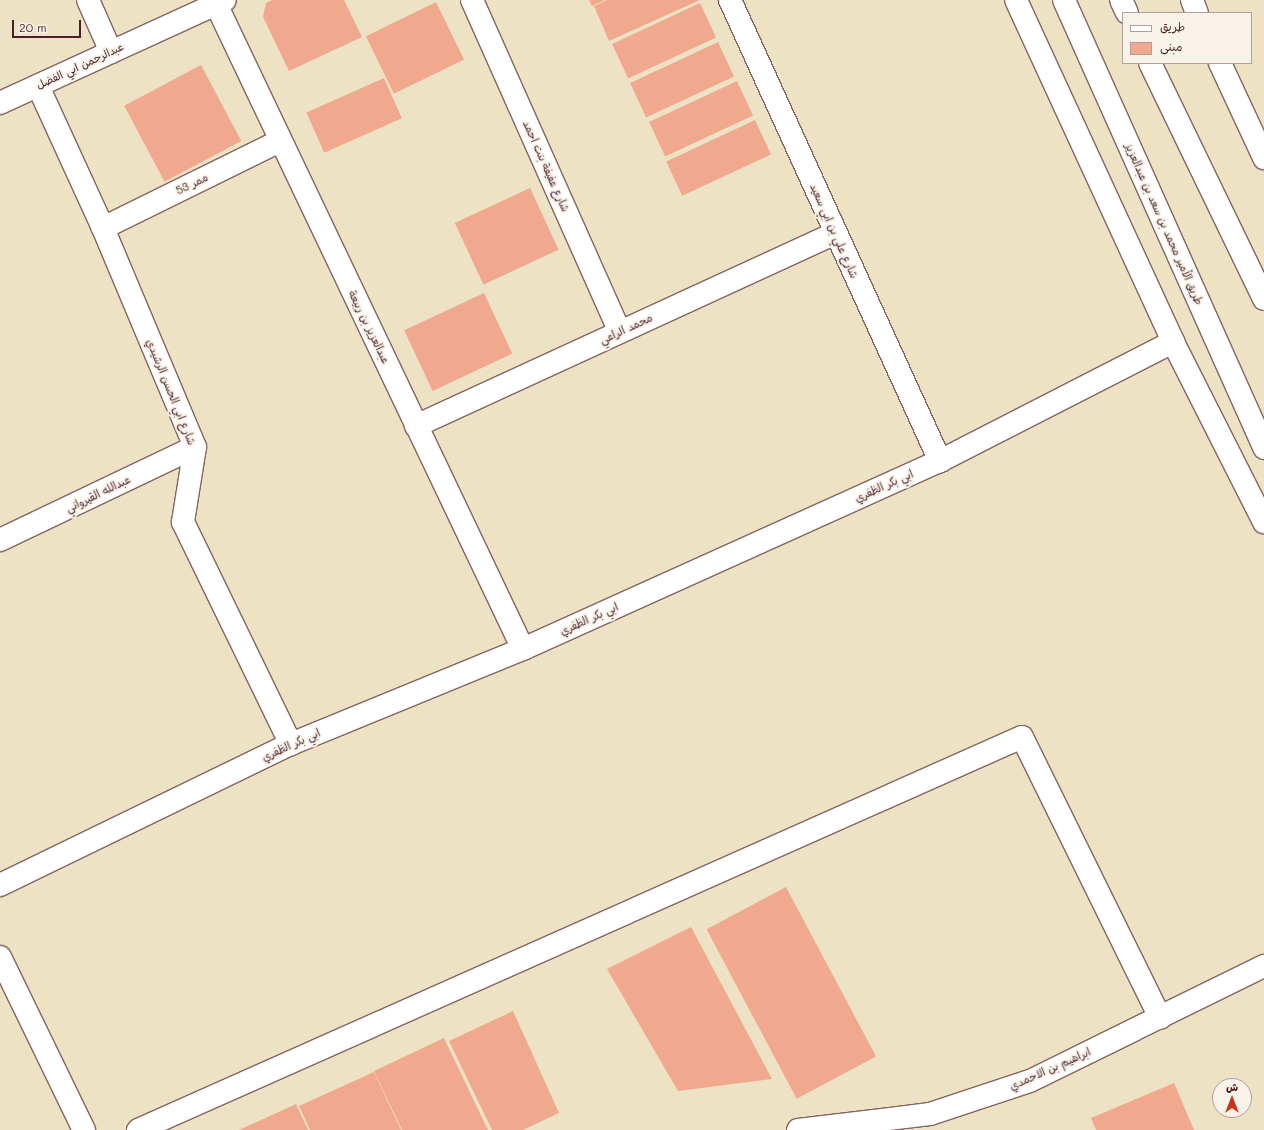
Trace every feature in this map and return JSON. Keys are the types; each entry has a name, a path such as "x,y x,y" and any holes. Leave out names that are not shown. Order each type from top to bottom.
{"street":[{"path":"88,0 111,52"},
{"name":"شارع عفيفة بنت احمد","path":"472,0 620,332"},
{"name":"شارع علي بن ابي سعيد","path":"730,0 940,461"},
{"path":"1016,0 1173,342 1264,522"},
{"name":"طريق الأمير محمد بن سعد بن عبدالعزيز","path":"1064,0 1264,448"},
{"path":"1121,0 1127,12"},
{"path":"1192,0 1198,12"},
{"name":"عبدالرحمن ابي الفضل","path":"0,103 220,2"},
{"name":"عبدالعزيز بن ربيعة","path":"220,2 280,141 523,649"},
{"path":"1150,64 1264,299"},
{"path":"1220,64 1264,158"},
{"name":"شارع ابي الحسن الرشيدي","path":"38,86 103,228 195,447 183,522 291,744"},
{"name":"ممر 53","path":"103,228 280,141"},
{"name":"محمد الراعي","path":"416,426 835,233"},
{"name":"ابي بكر الظفري","path":"0,885 291,744 523,649 940,461 1173,342"},
{"name":"عبدالله القيرواني","path":"0,540 195,447"},
{"path":"138,1130 1022,737 1160,1018"},
{"path":"0,957 84,1130"},
{"name":"ابراهيم بن الاحمدي","path":"798,1130 930,1114 1030,1081 1264,966"},
{"path":"899,1130 930,1114"}],"building":[{"path":"272,0 344,0 362,37 289,71 263,17 266,3"},
{"path":"589,0 605,0 592,6"},
{"path":"607,0 700,0 609,41 594,6"},
{"path":"436,2 464,60 394,94 366,36"},
{"path":"700,3 716,37 628,78 612,44"},
{"path":"718,42 734,76 646,117 630,83"},
{"path":"201,65 241,141 165,182 124,106"},
{"path":"384,78 402,118 324,153 306,113"},
{"path":"737,81 753,115 665,156 649,122"},
{"path":"755,120 771,154 682,196 666,161"},
{"path":"530,188 559,250 484,285 455,223"},
{"path":"484,293 512,354 433,391 404,330"},
{"path":"786,887 876,1057 797,1099 707,929"},
{"path":"691,927 772,1079 678,1091 607,969"},
{"path":"513,1011 559,1113 523,1130 492,1130 449,1041"},
{"path":"444,1038 488,1130 402,1130 374,1071"},
{"path":"374,1072 401,1130 310,1130 299,1106"},
{"path":"1174,1083 1194,1130 1096,1130 1091,1118"},
{"path":"296,1104 308,1130 239,1130"}]}
